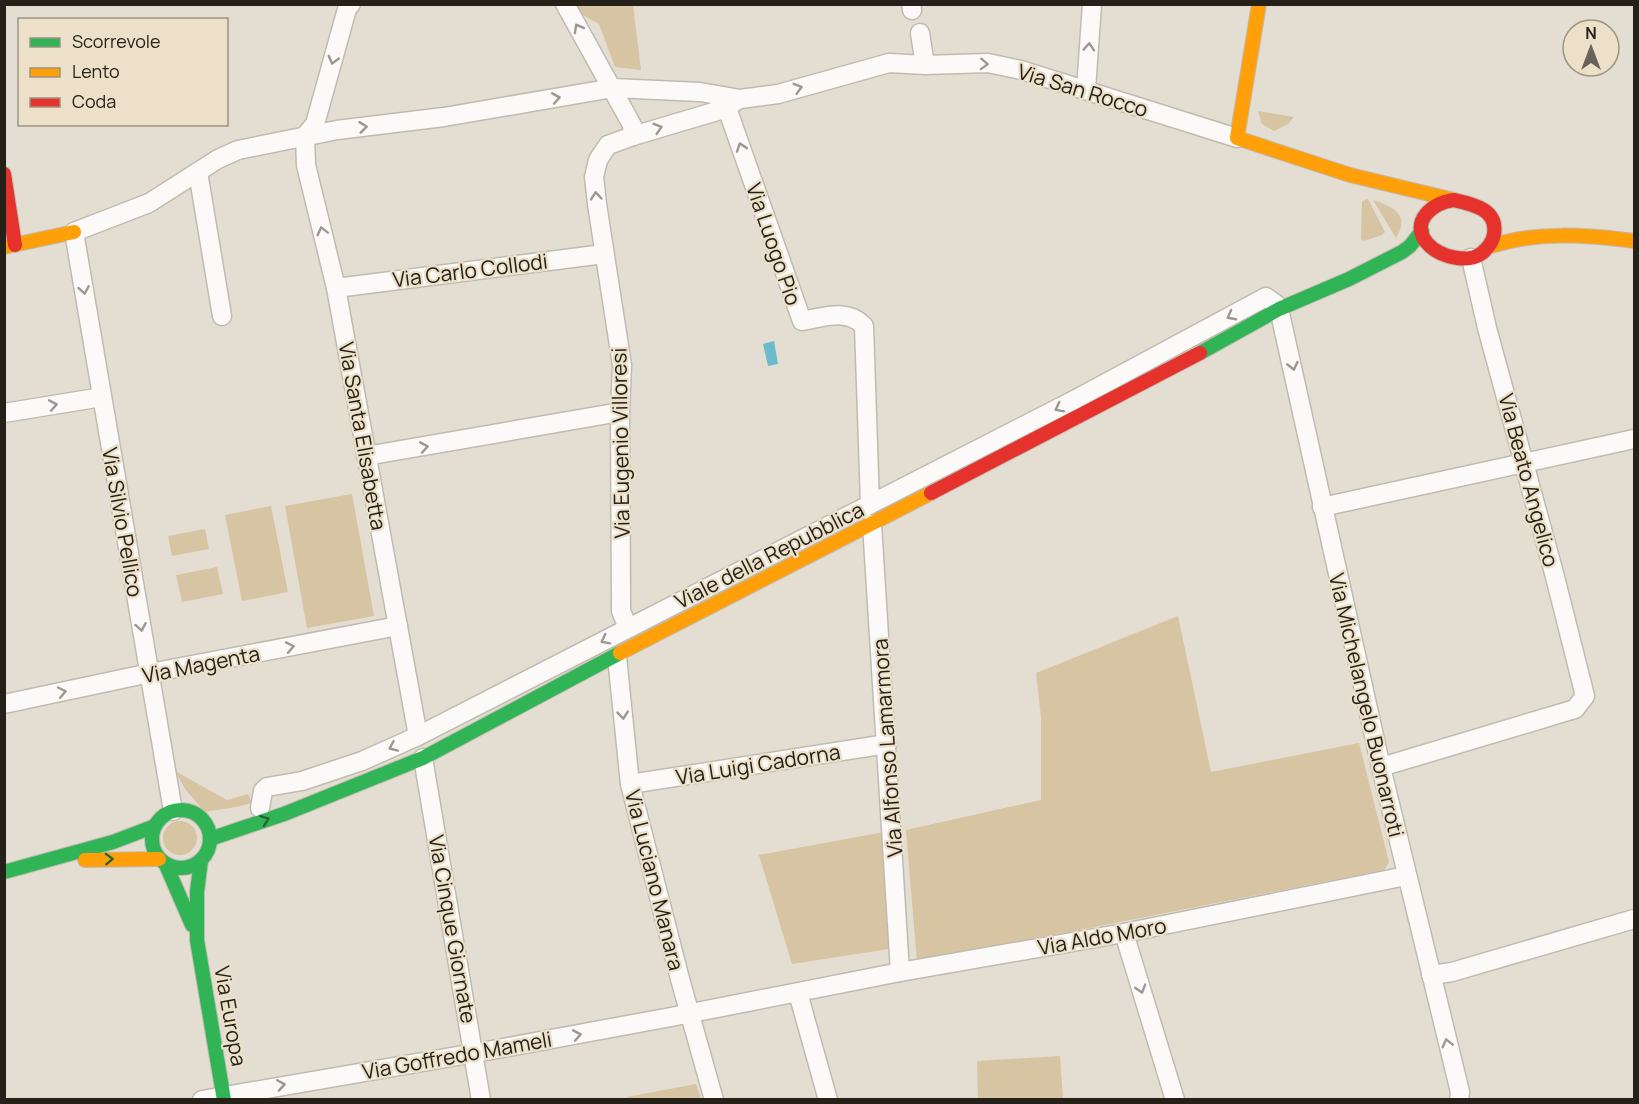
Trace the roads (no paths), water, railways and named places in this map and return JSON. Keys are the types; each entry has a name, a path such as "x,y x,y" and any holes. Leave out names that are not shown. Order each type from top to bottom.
{"main road":[{"path":"1259,4 1237,138 1356,176 1412,188 1477,206 1489,214 1512,219"},
{"path":"4,174 10,246 74,232"},
{"path":"1356,176 1406,199 1416,211 1430,247 1464,258"},
{"path":"1423,228 1425,217 1431,207 1442,201 1454,200"},
{"path":"1489,214 1494,227 1491,246"},
{"path":"1533,224 1584,237"},
{"name":"Viale della Repubblica","path":"210,839 284,814 423,758 532,699 1184,362 1279,309 1349,279 1402,252 1410,246 1423,228"},
{"path":"1427,261 1480,256 1491,246 1504,240 1521,237 1584,237 1635,241"},
{"name":"Viale della Repubblica","path":"1349,279 1409,264"},
{"name":"Viale della Repubblica","path":"255,809 360,783"},
{"path":"4,872 89,860 163,862 184,868 201,860 207,851 210,839 206,824 201,818 183,810 173,811 166,814 154,826 112,842 30,867"},
{"path":"201,818 221,816"},
{"path":"154,826 152,843 163,862"},
{"name":"Via Europa","path":"201,860 197,892 197,940 224,1097"},
{"name":"Via Europa","path":"163,862 181,897 197,940"}],"street":[{"path":"305,136 315,124 347,9 351,4"},
{"path":"565,4 613,88 632,125 633,136"},
{"path":"1082,88 1092,4"},
{"path":"920,33 925,65"},
{"name":"Via San Rocco","path":"734,103 778,94 879,64 988,63 1082,88 1237,138"},
{"path":"74,232 149,203 218,159 238,150 305,136 444,117 613,88 700,92 734,103"},
{"name":"Via Eugenio Villoresi","path":"628,628 621,612 620,412 622,365 597,204 595,169 608,145 734,103"},
{"name":"Via Luogo Pio","path":"734,103 802,321 832,315 850,315 864,326 870,504"},
{"name":"Via Santa Elisabetta","path":"305,136 306,165 336,288 418,736"},
{"path":"198,172 222,316"},
{"name":"Via Silvio Pellico","path":"74,232 173,811"},
{"name":"Via Carlo Collodi","path":"336,288 604,254"},
{"name":"Via Beato Angelico","path":"1381,767 1575,709 1583,701 1585,692 1524,463 1464,258"},
{"name":"Viale della Repubblica","path":"255,809 263,791 267,788 302,781 362,761 418,736 1076,399 1266,297 1279,309"},
{"name":"Via Michelangelo Buonarroti","path":"1279,309 1406,876 1460,1092 1459,1100"},
{"path":"4,413 102,397"},
{"path":"366,456 620,412"},
{"path":"1322,507 1635,439"},
{"name":"Via Alfonso Lamarmora","path":"872,524 900,972"},
{"name":"Via Magenta","path":"4,704 150,673 398,626"},
{"name":"Via Luciano Manara","path":"617,657 630,784 714,1100"},
{"name":"Via Luigi Cadorna","path":"630,784 887,744"},
{"name":"Via Cinque Giornate","path":"423,758 482,1100"},
{"name":"Via Aldo Moro","path":"690,1014 900,972 1124,933 1406,876"},
{"path":"1431,975 1452,972 1635,919"},
{"path":"1124,933 1176,1100"},
{"path":"798,993 828,1100"},
{"name":"Via Goffredo Mameli","path":"202,1100 690,1014"}],"water":[{"path":"774,341 778,364 768,366 763,344"}]}
